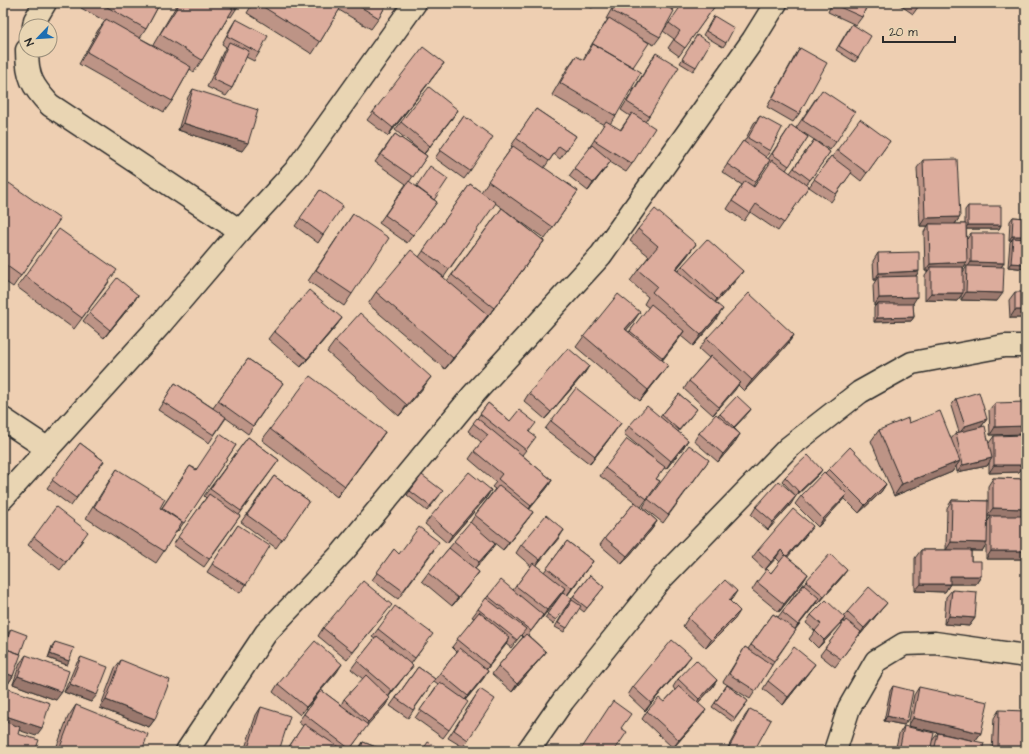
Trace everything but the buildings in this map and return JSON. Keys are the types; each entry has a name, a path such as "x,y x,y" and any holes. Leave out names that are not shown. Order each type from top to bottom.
{"street":[{"path":"37,18 45,3"},
{"path":"3,498 159,326 240,231 295,171 415,3"},
{"path":"187,751 266,633 343,552 472,396 601,255 753,40 776,3"},
{"path":"27,58 29,75 37,92 50,105 240,231"},
{"path":"528,751 563,701 661,579 788,448 860,392 912,363 1004,346 1026,346"},
{"path":"3,419 48,449"},
{"path":"835,751 849,708 876,661 904,644 935,643 1026,656"}]}
